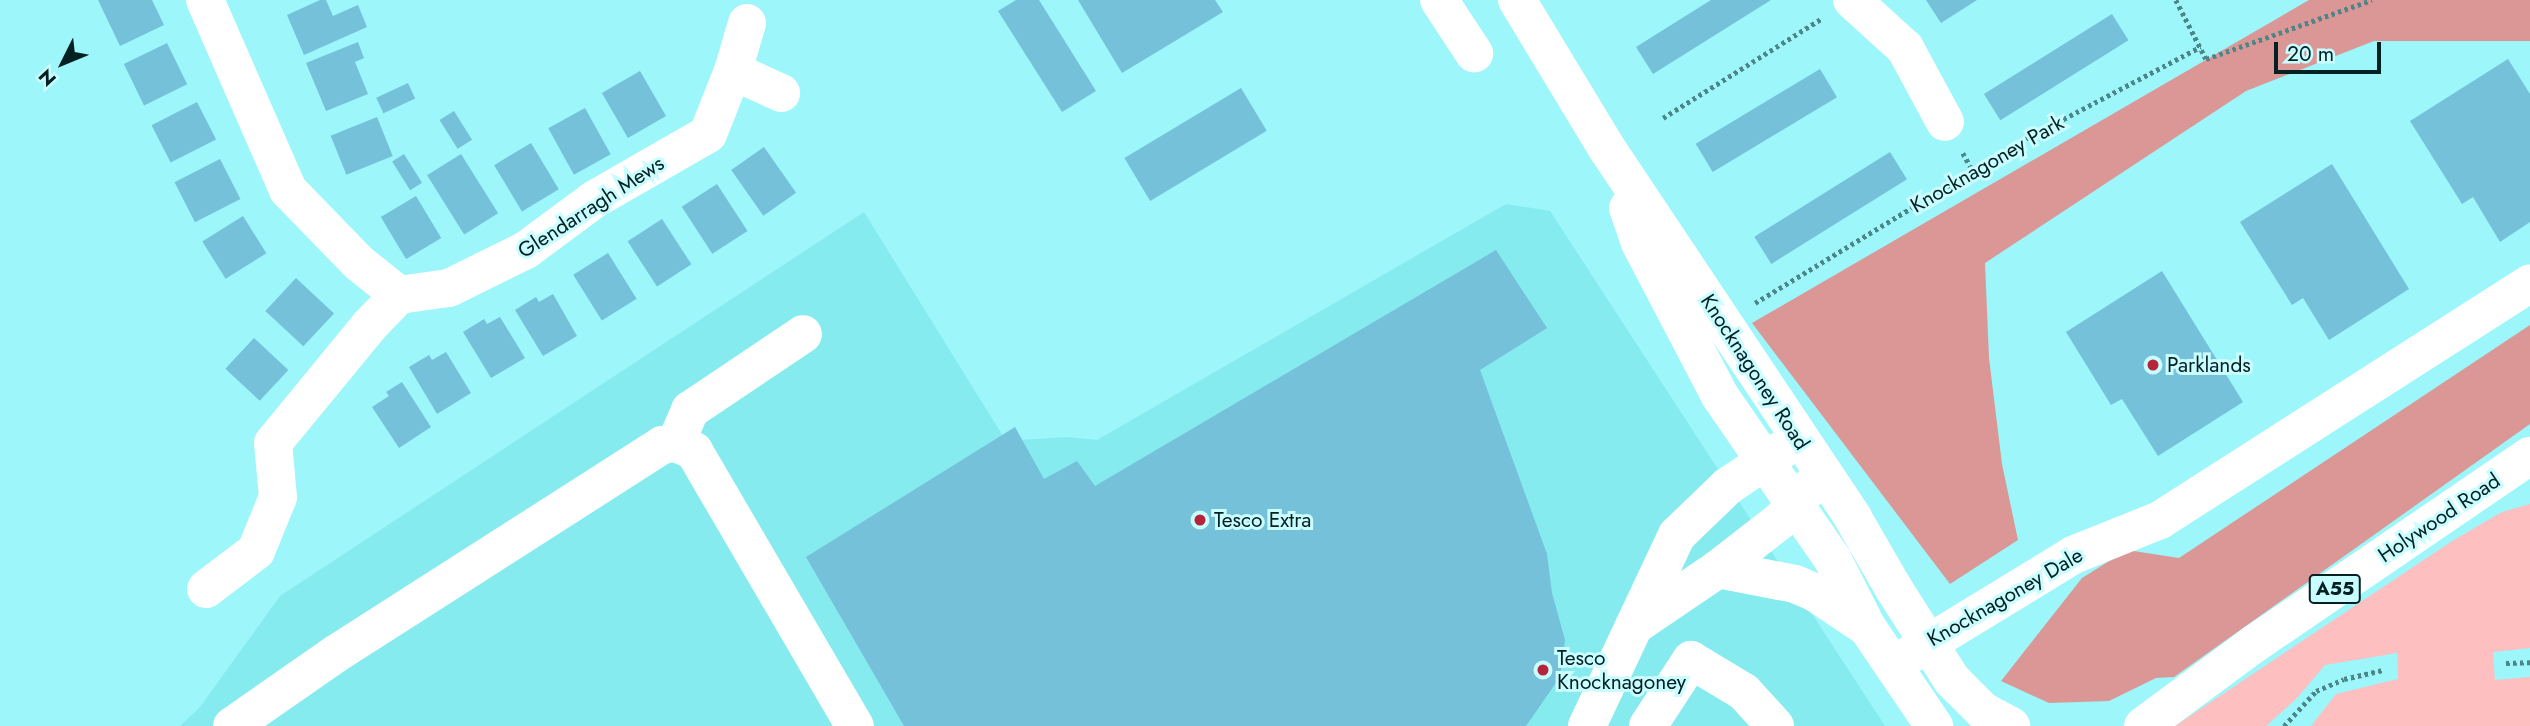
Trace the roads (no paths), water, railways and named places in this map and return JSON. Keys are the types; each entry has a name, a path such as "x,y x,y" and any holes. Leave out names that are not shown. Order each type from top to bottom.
{"main road":[{"path":"205,0 288,190 359,263 399,295 369,326 273,443 278,497 256,551 206,589"},
{"path":"1439,0 1474,53"},
{"name":"Knocknagoney Road","path":"1517,0 1606,147 1853,518 1952,680 1983,711 2011,726"},
{"path":"1840,7 1905,48 1945,122"},
{"name":"Glendarragh Mews","path":"399,295 449,288 526,250 595,199 708,135 733,71 747,23"},
{"path":"733,71 781,93"},
{"path":"1606,147 1640,243 1720,396 1833,560 1867,627 1934,726"},
{"name":"Knocknagoney Dale","path":"1893,665 2073,555 2160,520 2530,283"},
{"path":"676,443 690,410 803,334"},
{"path":"1587,726 1677,535 1712,499 1798,439"},
{"path":"232,726 337,653 662,445 676,443 694,451 855,726"},
{"name":"Holywood Road","path":"2143,726 2254,644 2528,458"},
{"path":"1632,627 1718,569 1781,520 1822,474"},
{"path":"1718,569 1795,584 1814,592 1867,627"},
{"path":"1648,726 1691,660 1744,692 1775,726"}],"place":[{"name":"Parklands","path":"2153,365"},
{"name":"Tesco Extra","path":"1200,520"},
{"name":"Tesco Knocknagoney","path":"1543,670"}]}
